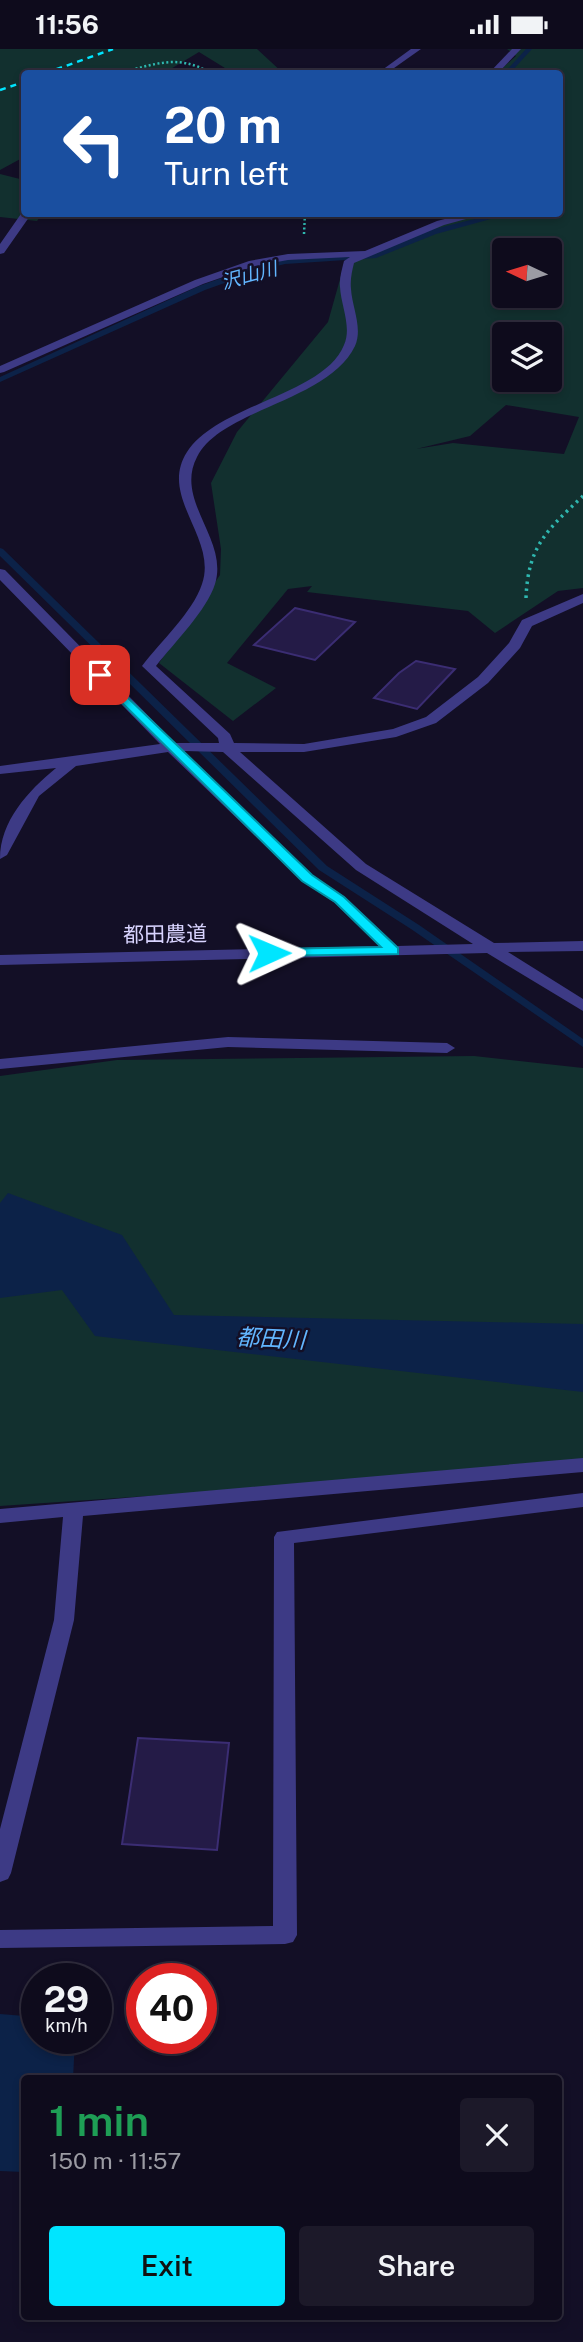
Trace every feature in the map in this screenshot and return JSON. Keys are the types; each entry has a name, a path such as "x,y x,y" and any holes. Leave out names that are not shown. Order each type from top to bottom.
{"street":[{"path":"386,70 417,49"},
{"path":"496,70 517,49"},
{"path":"0,251 24,217"},
{"path":"0,370 199,282 253,263 288,257 358,256 441,223 466,217"},
{"path":"358,256 345,286 354,325 344,358 326,372 206,438 193,452 185,469 183,487 211,562 209,585 149,666 225,737 228,749 361,867 484,948 583,1006"},
{"path":"0,573 307,878 340,899 393,951"},
{"path":"0,770 178,748 304,747 353,742 396,733 431,720 483,680 515,645 527,623 583,598"},
{"path":"0,855 33,794 72,762"},
{"name":"都田農道","path":"0,960 583,946"},
{"path":"0,1064 128,1049 228,1042 446,1048"},
{"path":"0,1516 583,1465"},
{"path":"0,1939 285,1935 284,1537 583,1500"},
{"path":"0,1873 64,1620 74,1510"}],"path":[{"path":"133,70 177,61 192,62 206,70"},
{"path":"527,623 526,569 537,540 583,496"}],"green space":[{"path":"0,49 257,49 280,70 228,70 199,52 169,70 21,70 21,159 0,170"},
{"path":"507,49 583,49 583,588 558,591 495,633 468,611 307,592 312,586 288,589 227,663 276,688 233,721 159,663 220,575 221,549 211,483 237,432 328,322 344,265 460,217 563,217 563,70 500,70 516,56","holes":["506,405 579,417 564,454 453,443 416,449 470,436"]},
{"path":"0,174 21,179 21,217 40,217 37,221 0,217"},
{"path":"474,1056 583,1068 583,1467 0,1506 0,1076 117,1060"}],"water":[{"name":"都田川","path":"8,1193 122,1235 174,1315 583,1324 583,1392 95,1336 62,1290 0,1298 0,1203"},
{"path":"0,2014 21,2016 21,2054 74,2054 73,2075 21,2075 21,2172 0,2171"}],"building":[{"path":"295,608 355,622 315,660 254,645"},
{"path":"416,661 455,669 417,709 374,698 399,673"},
{"path":"138,1738 229,1743 217,1850 122,1844"}],"waterway":[{"name":"沢山川","path":"510,70 529,49"},
{"name":"沢山川","path":"0,380 202,288 262,267 285,262 376,256 433,232 494,217"},
{"path":"0,551 323,868 415,927 583,1044"}],"railway":[{"path":"54,70 113,49"},
{"path":"0,90 21,83"}],"route":[{"path":"100,675 307,878 340,899 393,951 269,953"}]}
